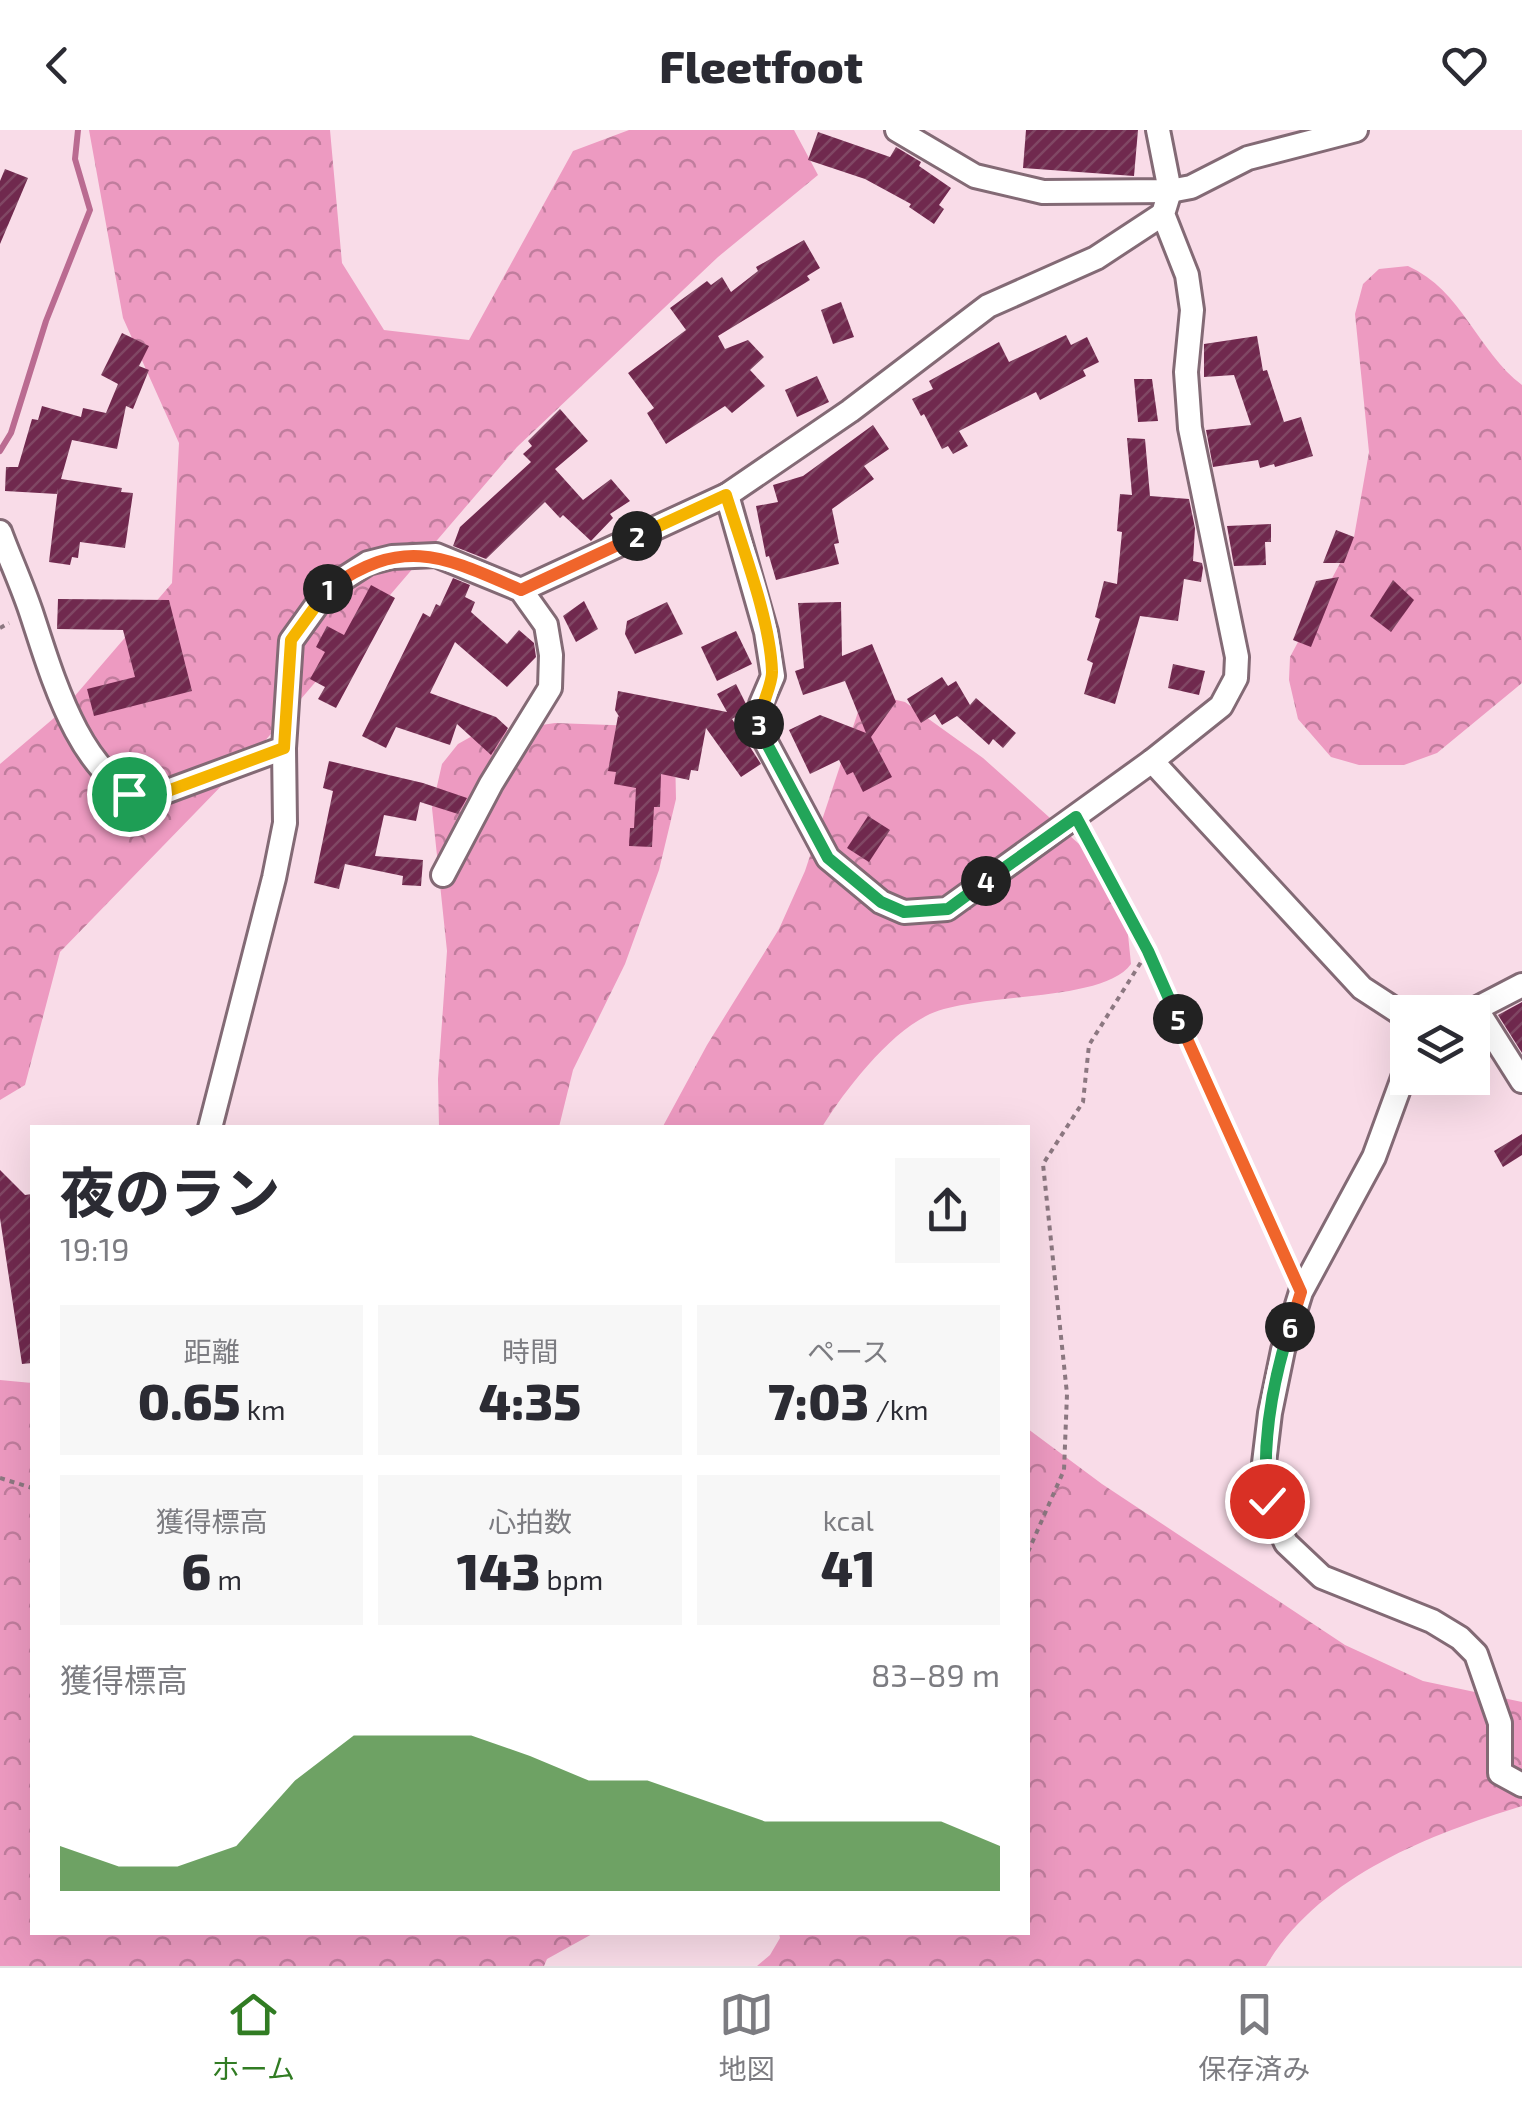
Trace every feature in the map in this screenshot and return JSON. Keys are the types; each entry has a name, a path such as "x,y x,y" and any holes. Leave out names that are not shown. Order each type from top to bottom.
{"street":[{"path":"896,130 975,176 1043,192 1166,202"},
{"path":"726,495 766,632 773,676 760,704 759,729 828,858 881,902 904,912 948,909 1221,706 1236,678 1237,657 1190,428 1186,372 1192,310 1187,276 1166,202 1158,130"},
{"path":"521,590 726,495 850,411 988,306 1096,258 1191,186 1248,158 1356,130"},
{"path":"0,532 31,611 52,681 93,756 109,778 129,794 146,799 284,748"},
{"path":"211,1125 246,980 268,912 285,822 284,748 291,640 329,588 368,563 392,557 436,555 521,590 546,625 552,655 550,688 490,784 443,875"},
{"path":"1152,761 1362,988 1390,1006"},
{"path":"1490,1002 1522,985"},
{"path":"1490,1034 1522,1081"},
{"path":"1397,1095 1374,1157 1301,1292 1282,1350 1264,1463 1267,1501 1286,1543 1322,1577 1402,1607 1446,1629 1468,1646 1486,1674 1500,1723 1500,1773 1522,1785"}],"path":[{"path":"1076,817 1148,951 1301,1292"},
{"path":"1030,1547 1064,1470 1067,1394 1043,1164 1084,1102 1089,1044 1148,951"},
{"path":"0,1478 30,1487"}],"green space":[{"path":"89,130 330,130 342,263 384,330 469,340 573,151 629,130 794,130 818,175 718,257 517,447 264,742 60,952 25,1085 0,1100 0,764 61,712 172,583 179,443 123,318"},
{"path":"1408,266 1442,290 1493,356 1522,385 1522,683 1437,753 1404,765 1359,765 1331,757 1298,719 1289,680 1290,657 1354,537 1369,452 1355,314 1363,284 1379,269"},
{"path":"875,695 905,702 983,758 1098,861 1125,905 1131,964 1116,977 1093,985 947,1008 926,1016 882,1050 823,1125 664,1125 707,1045 779,929 805,871 859,709"},
{"path":"555,723 638,726 675,752 676,799 659,870 625,964 573,1070 559,1125 439,1125 438,1079 447,951 432,808 442,764 458,744 474,735"},
{"path":"0,1380 30,1383 30,1935 590,1935 547,1959 544,1966 0,1966"},
{"path":"1030,1430 1102,1484 1345,1645 1423,1681 1522,1702 1522,1806 1450,1831 1379,1863 1315,1908 1288,1935 1266,1966 757,1966 770,1955 779,1935 1030,1935"}],"building":[{"path":"1026,130 1138,130 1134,176 1023,168"},
{"path":"818,132 890,157 896,147 921,162 919,166 951,188 939,205 944,209 934,224 909,207 911,204 865,179 808,160"},
{"path":"5,169 28,178 0,244 0,181"},
{"path":"804,240 820,268 807,276 810,280 718,336 725,349 748,340 764,357 750,370 765,386 732,413 725,406 666,444 647,413 654,408 628,373 686,330 670,308 707,281 711,285 722,277 731,292 758,271 756,267"},
{"path":"841,302 854,337 833,344 821,310"},
{"path":"122,333 149,346 139,366 149,370 133,409 126,406 117,449 72,440 61,479 133,493 125,548 80,542 78,558 72,557 70,565 49,562 58,488 57,494 5,491 6,467 18,467 32,419 38,420 42,406 81,417 83,408 106,413 118,384 101,375"},
{"path":"1066,335 1071,345 1087,337 1099,362 1083,370 1086,376 1040,400 1036,392 959,431 968,446 953,454 948,446 942,449 912,399 933,389 929,381 999,342 1009,362"},
{"path":"1257,336 1263,371 1267,370 1284,422 1301,417 1313,456 1275,467 1274,464 1260,468 1258,460 1213,467 1206,430 1251,425 1234,375 1204,377 1204,344"},
{"path":"817,376 829,402 797,417 785,390"},
{"path":"1134,379 1152,379 1158,421 1138,422"},
{"path":"560,409 588,441 555,469 583,500 611,479 630,501 610,514 613,518 591,541 545,502 486,559 453,546 460,527 531,462 523,454 532,446 528,441"},
{"path":"873,425 889,449 864,466 874,479 832,509 839,564 776,580 769,556 766,557 756,506 778,502 773,485 803,476"},
{"path":"1127,438 1145,439 1150,496 1189,499 1195,528 1193,561 1202,563 1203,568 1201,582 1184,579 1178,621 1140,616 1115,704 1084,694 1093,663 1087,660 1100,619 1095,617 1104,581 1117,584 1122,532 1117,531 1120,494 1132,495"},
{"path":"1271,524 1271,542 1265,542 1266,565 1234,566 1227,526"},
{"path":"1336,530 1354,537 1344,563 1323,563"},
{"path":"1339,577 1311,647 1293,640 1316,581"},
{"path":"453,578 470,585 465,597 475,602 471,612 507,644 519,630 534,643 536,657 507,687 455,642 430,693 496,717 508,728 491,755 457,724 450,745 396,727 386,748 362,736 423,613 430,617 436,604 440,606"},
{"path":"1393,580 1414,600 1391,632 1370,616"},
{"path":"371,585 395,598 336,708 318,699 325,687 310,679 325,652 316,647 327,626 344,635"},
{"path":"58,599 169,600 192,691 94,716 87,689 135,677 123,630 57,629"},
{"path":"584,601 598,629 576,642 563,616"},
{"path":"667,602 683,634 635,654 625,634 627,621"},
{"path":"841,602 842,656 872,644 896,702 871,737 892,777 863,792 853,772 847,775 839,760 810,774 789,730 820,715 866,733 845,681 803,695 795,671 804,668 798,603"},
{"path":"736,631 752,664 717,681 701,647"},
{"path":"1173,664 1205,671 1199,695 1168,688"},
{"path":"942,677 948,686 956,681 970,705 976,698 1016,733 1003,748 993,739 989,745 957,716 942,725 935,714 921,723 907,699"},
{"path":"736,684 746,704 745,712 732,719 761,764 741,777 706,728 698,771 691,770 689,780 661,774 660,807 654,807 652,847 629,846 636,788 614,784 616,772 608,771 620,718 615,710 618,691 727,712 717,694"},
{"path":"329,761 423,783 467,798 458,814 420,802 416,821 384,815 375,856 423,860 421,886 402,885 403,876 345,864 339,889 314,883 333,791 323,788"},
{"path":"868,816 890,830 869,862 847,848"},
{"path":"1522,1002 1522,1053 1498,1015"},
{"path":"1522,1134 1522,1155 1503,1167 1494,1151"},
{"path":"0,1170 25,1195 30,1194 30,1363 22,1364 0,1218"}],"waterway":[{"path":"0,451 11,433 46,321 90,210 75,159 78,130"}],"route":[{"path":"129,794 146,799 284,748 291,640 329,588 368,563 392,557 436,555 521,590 726,495 766,632 773,676 760,704 759,729 828,858 881,902 904,912 948,909 1076,817 1148,951 1301,1292 1282,1350 1270,1413 1264,1463 1267,1501"}]}
